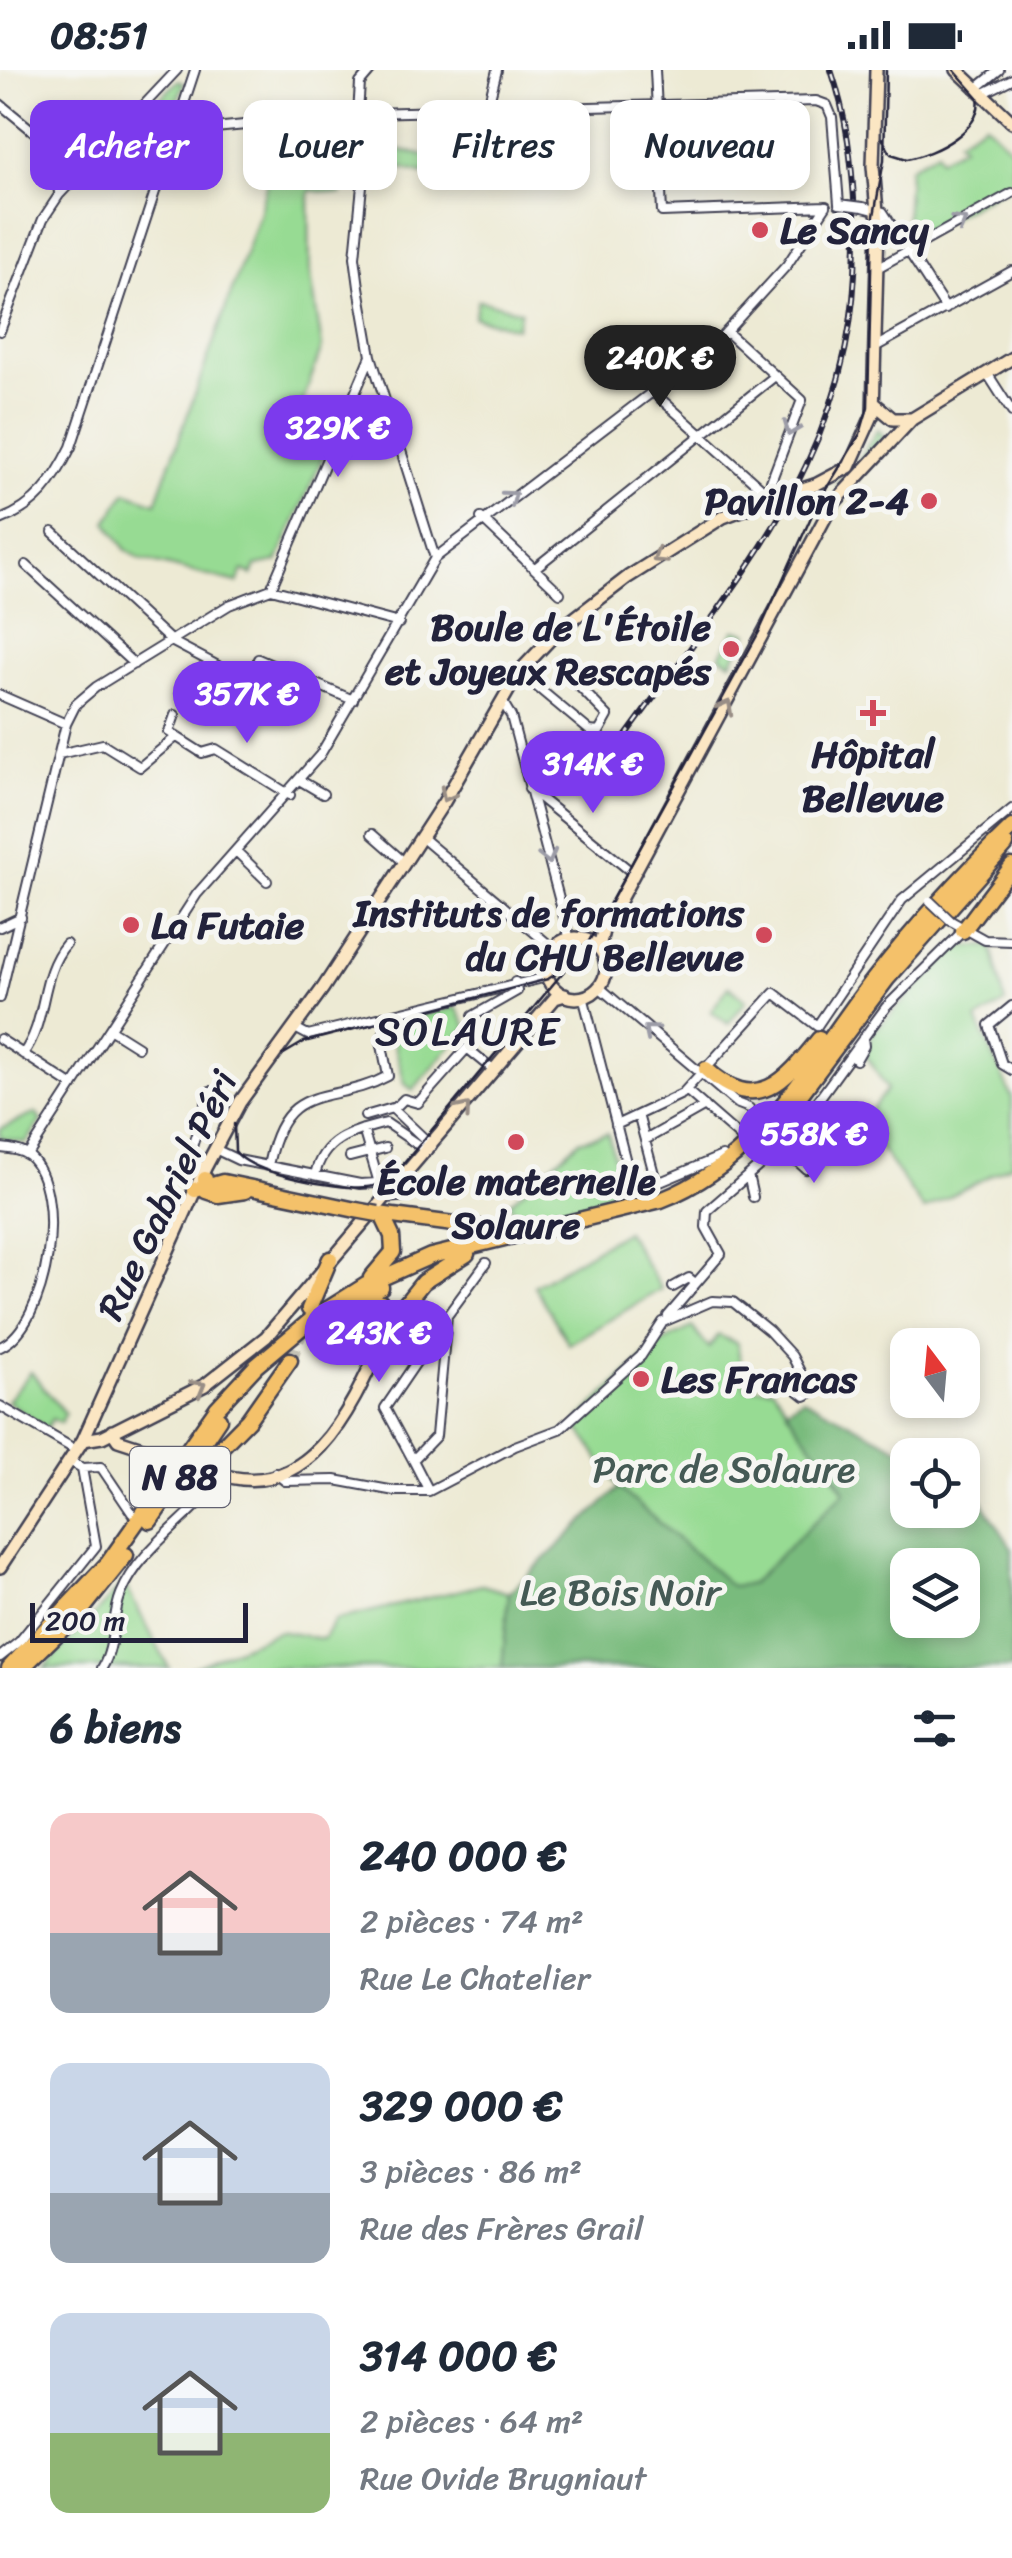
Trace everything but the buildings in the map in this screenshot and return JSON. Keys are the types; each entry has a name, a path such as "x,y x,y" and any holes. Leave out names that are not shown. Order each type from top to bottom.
{"highway":[{"name":"N 88","path":"704,1072 740,1091 771,1088 785,1079 852,998 1012,827"},
{"name":"N 88","path":"22,1668 82,1610 160,1508 223,1414 301,1338 350,1305 401,1278 467,1254 678,1203 714,1185 746,1162 778,1130 887,979 1012,840"},
{"path":"957,926 1012,866"},
{"name":"N 88","path":"10,1668 108,1564 198,1433 238,1383 295,1332 366,1285 431,1256 661,1200 724,1168 768,1126 876,976"},
{"path":"206,1171 223,1182 256,1190 380,1214 515,1233"},
{"path":"366,1285 392,1252 392,1236 380,1214"},
{"path":"350,1305 381,1303 390,1324 423,1282 467,1254"},
{"path":"309,1308 330,1259"},
{"path":"160,1508 248,1420 290,1360"},
{"path":"0,1667 79,1596"}],"main road":[{"path":"876,70 876,347 874,403 868,431 884,426 888,442"},
{"path":"957,70 1012,122"},
{"path":"598,948 634,874 778,612 812,537 846,488 912,419 1012,358"},
{"path":"874,403 893,419 912,419"},
{"name":"Rue Gabriel Péri","path":"0,1567 76,1450 206,1171 250,1088 295,1028 421,838 518,672 558,630 628,576 723,517 845,471 868,431"},
{"path":"76,1450 205,1384 243,1358 386,1198 397,1176 429,1149 555,998 583,996 599,987 606,966 598,948 589,940 570,940 554,949 547,977 565,995"},
{"path":"112,1431 118,1440 217,1474 275,1474 303,1462 335,1434 390,1324"}],"street":[{"path":"148,100 177,70"},
{"path":"186,100 195,70"},
{"path":"359,100 360,83 371,70"},
{"path":"490,100 497,70"},
{"path":"654,70 656,100"},
{"path":"979,91 999,70"},
{"path":"979,91 1012,80"},
{"path":"810,101 827,105 832,117 843,205"},
{"path":"0,104 30,129"},
{"path":"59,190 59,195"},
{"path":"0,330 43,219 64,190"},
{"path":"0,520 40,496 58,475 71,447 157,190"},
{"path":"363,190 355,257 371,356 435,558"},
{"path":"661,190 662,212 843,205 878,209 946,310"},
{"path":"877,268 1012,193"},
{"path":"28,1155 172,930 301,780 435,558 481,518 654,392 727,332 787,265 826,206"},
{"path":"876,347 1012,271"},
{"path":"654,392 771,496 802,400 727,332"},
{"path":"271,589 371,356"},
{"path":"987,373 1012,412"},
{"path":"534,568 775,376"},
{"path":"481,518 560,593"},
{"path":"54,532 170,642 242,678"},
{"path":"26,565 134,664"},
{"path":"0,998 66,724 76,704 230,605 271,589 399,623"},
{"path":"258,658 352,700"},
{"path":"518,672 590,731 598,732 608,716 562,669"},
{"path":"0,694 66,724"},
{"path":"500,697 511,716 570,940"},
{"path":"175,714 169,732 176,737 202,753 216,749 290,794"},
{"path":"59,754 102,744 140,767 176,737"},
{"path":"301,780 323,794"},
{"path":"529,789 634,874"},
{"path":"616,1126 686,1090 774,993 810,1024 817,1026 824,1021 915,888 1012,809"},
{"path":"372,834 404,862"},
{"path":"421,838 554,949"},
{"path":"237,852 266,881"},
{"path":"915,888 957,926 984,940 1012,941"},
{"path":"0,927 21,917"},
{"path":"275,1474 285,1481 335,1480 395,1492 429,1491 569,1423 641,1356 694,1282 721,1254 706,1226 708,1210 786,1154 886,1007 957,926"},
{"path":"23,1054 37,1035 51,962 66,944"},
{"path":"295,1028 308,1035 547,977"},
{"path":"474,1016 517,991 515,982"},
{"path":"599,987 749,1108"},
{"path":"583,996 634,1193 722,1156"},
{"path":"1012,1006 988,1025 1002,1064 1012,1070"},
{"path":"270,1161 277,1133 296,1104 386,1078 383,1016"},
{"path":"111,1030 138,1047"},
{"path":"859,1057 863,1038"},
{"path":"0,1039 73,1086"},
{"path":"364,1116 393,1108 406,1099 420,1102 467,1048 495,1072"},
{"path":"686,1090 741,1138"},
{"path":"210,1091 188,1159 206,1171 238,1160 360,1184 397,1176"},
{"path":"645,1140 705,1106"},
{"path":"393,1108 429,1149"},
{"path":"638,1118 657,1185"},
{"path":"315,1176 326,1150 340,1134 386,1122 429,1149"},
{"path":"362,1129 377,1183 386,1198"},
{"path":"0,1148 28,1155 46,1182 50,1242 34,1306 12,1339 0,1347"},
{"path":"350,1157 384,1148"},
{"path":"799,1165 830,1150"},
{"path":"786,1154 799,1165 802,1179"},
{"path":"749,1179 752,1194"},
{"path":"429,1491 386,1408 486,1263"},
{"path":"673,1288 689,1278 694,1282"},
{"path":"664,1322 694,1306 732,1302 792,1356 811,1392 805,1396 780,1376"},
{"path":"413,1460 436,1436 447,1316"},
{"path":"0,1406 76,1450 96,1546 18,1642 0,1657"},
{"path":"82,1468 101,1467 132,1514"},
{"path":"102,1668 110,1655 121,1593 143,1560 217,1474"}],"green space":[{"path":"179,80 184,83 178,100 159,100"},
{"path":"985,123 1012,149 1012,183 914,238 906,225 909,168 937,151 940,159 963,146 958,140"},
{"path":"397,149 417,154 417,172 397,167"},
{"path":"265,190 310,190 310,270 322,347 298,415 334,431 277,562 256,566 252,575 243,571 237,583 141,559 125,549 107,522 126,492 156,503"},
{"path":"310,190 341,190 341,194"},
{"path":"478,300 521,311 516,328 474,317"},
{"path":"878,429 884,437 846,482 837,483 855,466"},
{"name":"Boule de L'Étoile et Joyeux Rescapés","path":"735,630 748,633 731,662 720,656"},
{"path":"960,946 992,946 1005,1003 977,1020 1012,1098 1012,1164 924,1210 862,1122 887,1089 866,1055 873,1032"},
{"path":"729,986 746,1001 728,1024 711,1011"},
{"path":"456,1007 467,1027 413,1090 405,1084 389,1024"},
{"path":"36,1113 41,1121 26,1143 0,1138 0,1129"},
{"path":"608,1133 623,1195 564,1214 530,1214 508,1204 579,1141"},
{"path":"626,1231 661,1289 569,1344 534,1286"},
{"name":"Parc de Solaure","path":"692,1327 709,1348 718,1335 737,1343 745,1387 773,1388 845,1492 750,1585 731,1586 619,1488 579,1429 580,1418 657,1345"},
{"path":"31,1372 65,1414 61,1423 52,1419 46,1428 7,1401"},
{"name":"Le Bois Noir","path":"803,1398 890,1443 890,1528 980,1528 980,1498 1012,1548 1012,1668 502,1668 509,1593 619,1488 731,1586 751,1584 845,1492 786,1409"},
{"path":"124,1583 169,1668 44,1668"},
{"path":"482,1585 509,1593 502,1668 190,1668 279,1631 323,1639 335,1620"}],"tunnel":[{"path":"290,1360 304,1323"}],"tram line":[{"path":"234,1124 235,1151 258,1167 336,1186 367,1187 381,1183 400,1168 589,941 759,632 817,504 860,434 868,407 872,227 884,160 886,70"},
{"path":"882,138 891,154 907,159 943,146 966,129 978,109 978,97 954,70"},
{"path":"282,1055 304,1042 548,979 562,970"}],"railway":[{"path":"625,737 715,614 791,495 820,433 842,366 854,293 855,213 848,140 831,70"}],"place":[{"name":"Le Sancy","path":"760,230"},
{"name":"Pavillon 2-4","path":"929,501"},
{"name":"Boule de L'Étoile et Joyeux Rescapés","path":"731,649"},
{"name":"Hôpital Bellevue","path":"873,713"},
{"name":"La Futaie","path":"131,925"},
{"name":"Instituts de formations du CHU Bellevue","path":"764,935"},
{"name":"École maternelle Solaure","path":"516,1142"},
{"name":"Les Francas","path":"641,1379"}],"district":[{"name":"SOLAURE","path":"468,1031"}]}
